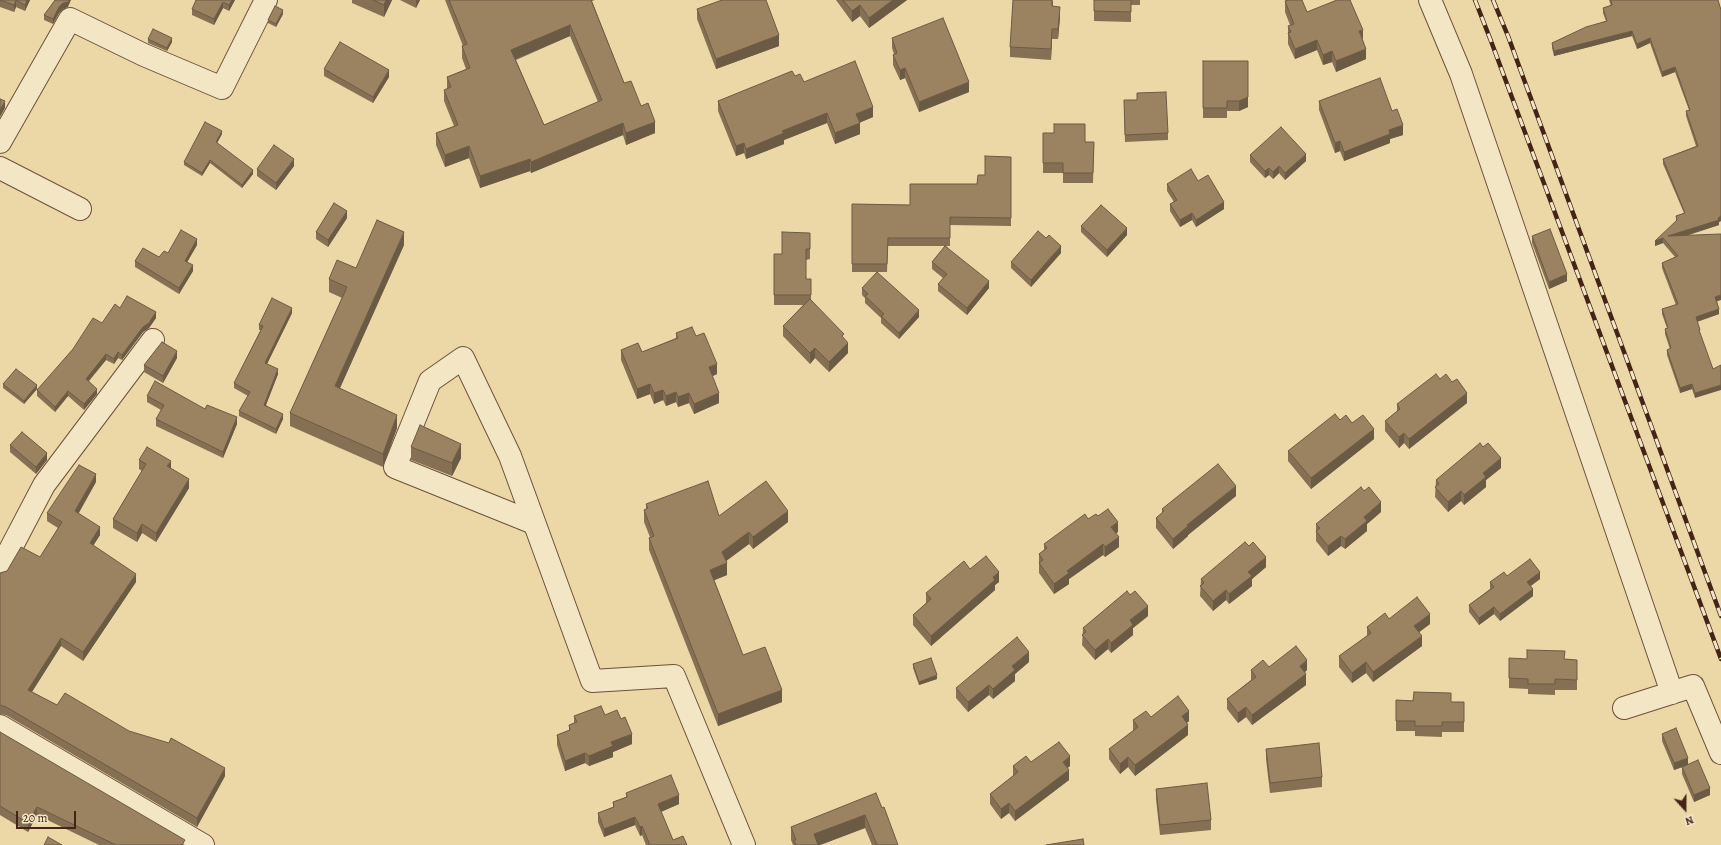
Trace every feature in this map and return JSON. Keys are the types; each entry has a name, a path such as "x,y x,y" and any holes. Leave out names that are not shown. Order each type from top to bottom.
{"street":[{"path":"0,142 70,19 144,54 222,88 266,0"},
{"path":"1430,0 1461,74 1672,693"},
{"path":"0,168 80,209"},
{"path":"0,569 44,485 153,340"},
{"path":"534,523 395,467 430,381 463,358 510,456 592,681 674,676 744,845"},
{"path":"1624,708 1693,686 1721,753"},
{"path":"0,726 203,845"}],"building":[{"path":"0,0 16,0 14,5"},
{"path":"16,0 27,0 25,5"},
{"path":"55,0 69,0 59,7 53,19 44,15"},
{"path":"196,0 232,0 229,5 223,2 214,19 192,9"},
{"path":"373,0 386,0 384,5"},
{"path":"449,0 591,0 624,83 631,81 641,106 648,103 655,122 626,133 623,123 531,162 530,159 480,176 469,146 445,155 436,133 458,125 444,90 451,87 447,77 470,68 462,46 467,44","holes":["570,25 602,100 544,125 511,50"]},
{"path":"722,0 766,0 779,35 716,59 697,9"},
{"path":"843,0 893,0 869,18 860,5 852,11"},
{"path":"1013,0 1052,0 1052,6 1060,7 1058,29 1052,29 1051,49 1010,47"},
{"path":"1094,0 1131,0 1131,12 1094,11"},
{"path":"1302,0 1307,12 1337,0 1350,0 1363,30 1359,31 1366,49 1336,61 1332,51 1323,55 1317,40 1295,49 1288,33 1291,32 1288,26 1294,24 1285,1"},
{"path":"1611,0 1718,0 1721,10 1721,216 1718,218 1719,220 1668,236 1721,234 1721,295 1715,297 1719,309 1696,317 1713,369 1721,365 1721,385 1695,393 1692,384 1680,388 1667,350 1671,348 1665,329 1668,328 1662,309 1678,304 1662,263 1678,256 1663,238 1655,241 1677,220 1676,216 1685,213 1663,159 1698,146 1686,111 1690,110 1675,67 1662,72 1650,38 1637,44 1632,31 1554,51 1552,43 1586,27 1607,21 1603,8 1612,5"},
{"path":"275,6 283,10 276,24 268,20"},
{"path":"943,18 969,82 919,102 905,68 900,70 893,55 897,53 892,38"},
{"path":"153,29 172,38 167,48 148,39"},
{"path":"340,42 389,70 373,97 324,69"},
{"path":"855,61 873,107 856,114 860,123 835,133 827,113 782,131 784,133 746,149 744,143 736,146 718,101 792,71 795,76 800,74 804,82"},
{"path":"1203,61 1248,61 1248,97 1239,101 1227,101 1227,108 1203,108"},
{"path":"1380,78 1392,111 1397,109 1403,125 1389,130 1390,134 1344,152 1340,141 1335,143 1319,101"},
{"path":"1166,92 1168,133 1125,135 1124,100 1137,100 1137,93"},
{"path":"0,99 5,101 0,110"},
{"path":"205,122 222,131 216,142 253,170 242,185 210,160 202,173 184,162"},
{"path":"1054,124 1085,124 1085,142 1094,142 1093,173 1063,173 1063,163 1043,163 1043,133 1054,133"},
{"path":"1281,127 1306,154 1285,173 1279,166 1273,172 1269,168 1265,171 1250,155"},
{"path":"274,145 294,159 276,183 257,169"},
{"path":"985,156 1011,157 1011,218 950,217 950,238 888,238 887,264 852,264 852,204 910,205 910,184 977,184 978,175 985,175"},
{"path":"1191,169 1198,181 1208,175 1224,202 1196,220 1192,213 1180,220 1170,204 1177,200 1167,184"},
{"path":"334,203 347,211 328,240 316,232"},
{"path":"1101,205 1127,228 1107,250 1081,226"},
{"path":"377,220 404,232 335,386 397,415 383,454 290,413 347,287 329,279 337,260 356,268"},
{"path":"1550,229 1567,274 1549,282 1532,236"},
{"path":"181,230 197,239 185,261 193,265 179,288 135,261 143,248 159,257 164,251 168,253"},
{"path":"1038,231 1046,238 1049,235 1061,246 1031,280 1011,262"},
{"path":"782,232 810,233 810,249 806,249 806,279 811,279 811,295 774,295 774,254 782,254"},
{"path":"945,246 989,281 967,308 938,284 947,274 932,262"},
{"path":"877,272 919,310 899,333 881,316 884,314 865,296 868,294 862,288"},
{"path":"127,296 156,312 149,323 143,327 122,355 118,352 114,359 106,354 86,379 97,389 84,404 68,391 55,407 37,390 73,349 93,318 102,323 115,304 120,308"},
{"path":"272,298 292,308 265,363 278,369 264,405 283,414 276,429 239,411 250,392 234,383 263,326 259,325"},
{"path":"810,299 844,334 842,336 848,343 829,362 815,348 810,353 783,326"},
{"path":"692,327 696,336 704,333 717,364 709,367 719,393 694,404 689,393 678,397 676,392 666,396 663,390 654,393 650,384 637,389 621,350 638,343 642,352 678,338 676,333"},
{"path":"162,342 177,351 163,376 144,365"},
{"path":"16,369 37,385 24,401 3,384"},
{"path":"1436,374 1440,379 1446,374 1452,382 1457,379 1467,393 1409,439 1404,433 1399,437 1385,421 1400,409 1397,404"},
{"path":"155,381 205,409 207,405 237,417 223,452 156,419 164,405 147,396"},
{"path":"1335,414 1340,420 1346,415 1352,423 1363,415 1374,429 1311,478 1288,451"},
{"path":"420,425 461,444 452,463 411,447"},
{"path":"22,432 47,453 36,467 10,445"},
{"path":"1480,443 1483,447 1488,443 1501,458 1483,473 1486,477 1464,495 1461,491 1448,502 1435,487 1439,484 1436,480"},
{"path":"147,447 171,461 167,466 189,479 156,533 142,524 137,533 113,519 146,464 139,460"},
{"path":"1218,464 1236,486 1187,525 1188,526 1173,539 1156,518 1164,511 1162,509"},
{"path":"79,465 96,474 75,511 100,527 90,543 136,574 83,652 61,638 28,690 57,705 65,693 129,731 169,743 171,738 225,768 197,818 6,707 0,705 0,573 7,571 21,547 40,557 62,522 47,513"},
{"path":"708,481 719,516 766,481 788,511 753,537 749,532 722,552 727,563 710,570 743,655 765,647 782,690 718,714 649,538 654,536 644,510 648,508 646,504"},
{"path":"1361,487 1364,491 1369,487 1381,502 1364,517 1367,521 1345,539 1341,536 1328,546 1316,531 1320,528 1316,524"},
{"path":"1108,509 1118,522 1111,527 1119,537 1105,547 1103,544 1067,571 1069,573 1054,584 1039,563 1043,560 1039,554 1047,548 1044,544 1085,514 1088,519 1096,514 1098,516"},
{"path":"1245,542 1249,546 1253,542 1266,557 1248,572 1252,576 1229,594 1226,590 1213,601 1200,586 1204,583 1201,579"},
{"path":"986,556 999,572 993,577 995,580 931,636 913,615 931,599 926,593 964,561 970,569"},
{"path":"1530,559 1540,572 1527,582 1533,589 1500,614 1494,607 1479,618 1469,605 1494,587 1490,582 1504,572 1507,576"},
{"path":"1127,591 1130,595 1135,591 1148,606 1130,620 1133,625 1111,643 1108,639 1095,650 1082,635 1086,632 1083,628"},
{"path":"1417,597 1430,614 1414,626 1422,636 1373,672 1366,662 1352,673 1339,656 1371,633 1367,627 1385,613 1389,619"},
{"path":"1017,637 1029,652 1012,666 1015,670 993,689 989,685 968,702 956,688"},
{"path":"1296,646 1307,660 1300,666 1306,674 1252,715 1246,707 1238,713 1227,699 1256,677 1251,670 1263,660 1269,667"},
{"path":"1527,650 1565,651 1564,659 1577,660 1577,680 1555,679 1555,684 1528,684 1528,679 1509,678 1509,658 1527,659"},
{"path":"931,658 937,675 919,682 913,664"},
{"path":"1414,692 1451,693 1451,702 1464,702 1464,722 1442,722 1442,726 1415,726 1415,721 1396,721 1396,700 1413,701"},
{"path":"1178,696 1189,711 1182,716 1188,725 1135,765 1128,757 1120,764 1109,749 1138,727 1133,720 1146,711 1151,717"},
{"path":"601,706 605,715 617,710 621,719 625,717 632,734 611,742 613,746 589,756 585,753 565,761 557,735 570,730 569,725 577,722 574,716"},
{"path":"1676,728 1688,758 1674,763 1662,734"},
{"path":"0,732 185,840 182,845 116,845 37,807 28,823 0,806"},
{"path":"1059,742 1070,756 1063,762 1069,770 1015,811 1009,803 1001,809 990,794 1018,772 1013,766 1026,756 1031,762"},
{"path":"1319,743 1322,777 1270,783 1266,749"},
{"path":"1698,760 1710,788 1694,795 1682,767"},
{"path":"671,775 679,795 658,804 673,840 683,836 687,845 650,845 642,826 640,827 635,817 604,829 598,813 614,807 613,802 627,797 626,793"},
{"path":"1207,783 1211,820 1160,825 1156,789"},
{"path":"876,793 882,808 884,807 898,845 877,845 865,815 814,834 818,845 796,845 794,840 796,840 791,827"},
{"path":"48,837 62,845 44,845"},
{"path":"1083,839 1084,845 1046,845"}],"railway":[{"path":"1475,0 1721,659"},
{"path":"1493,0 1508,36 1721,616"}]}
